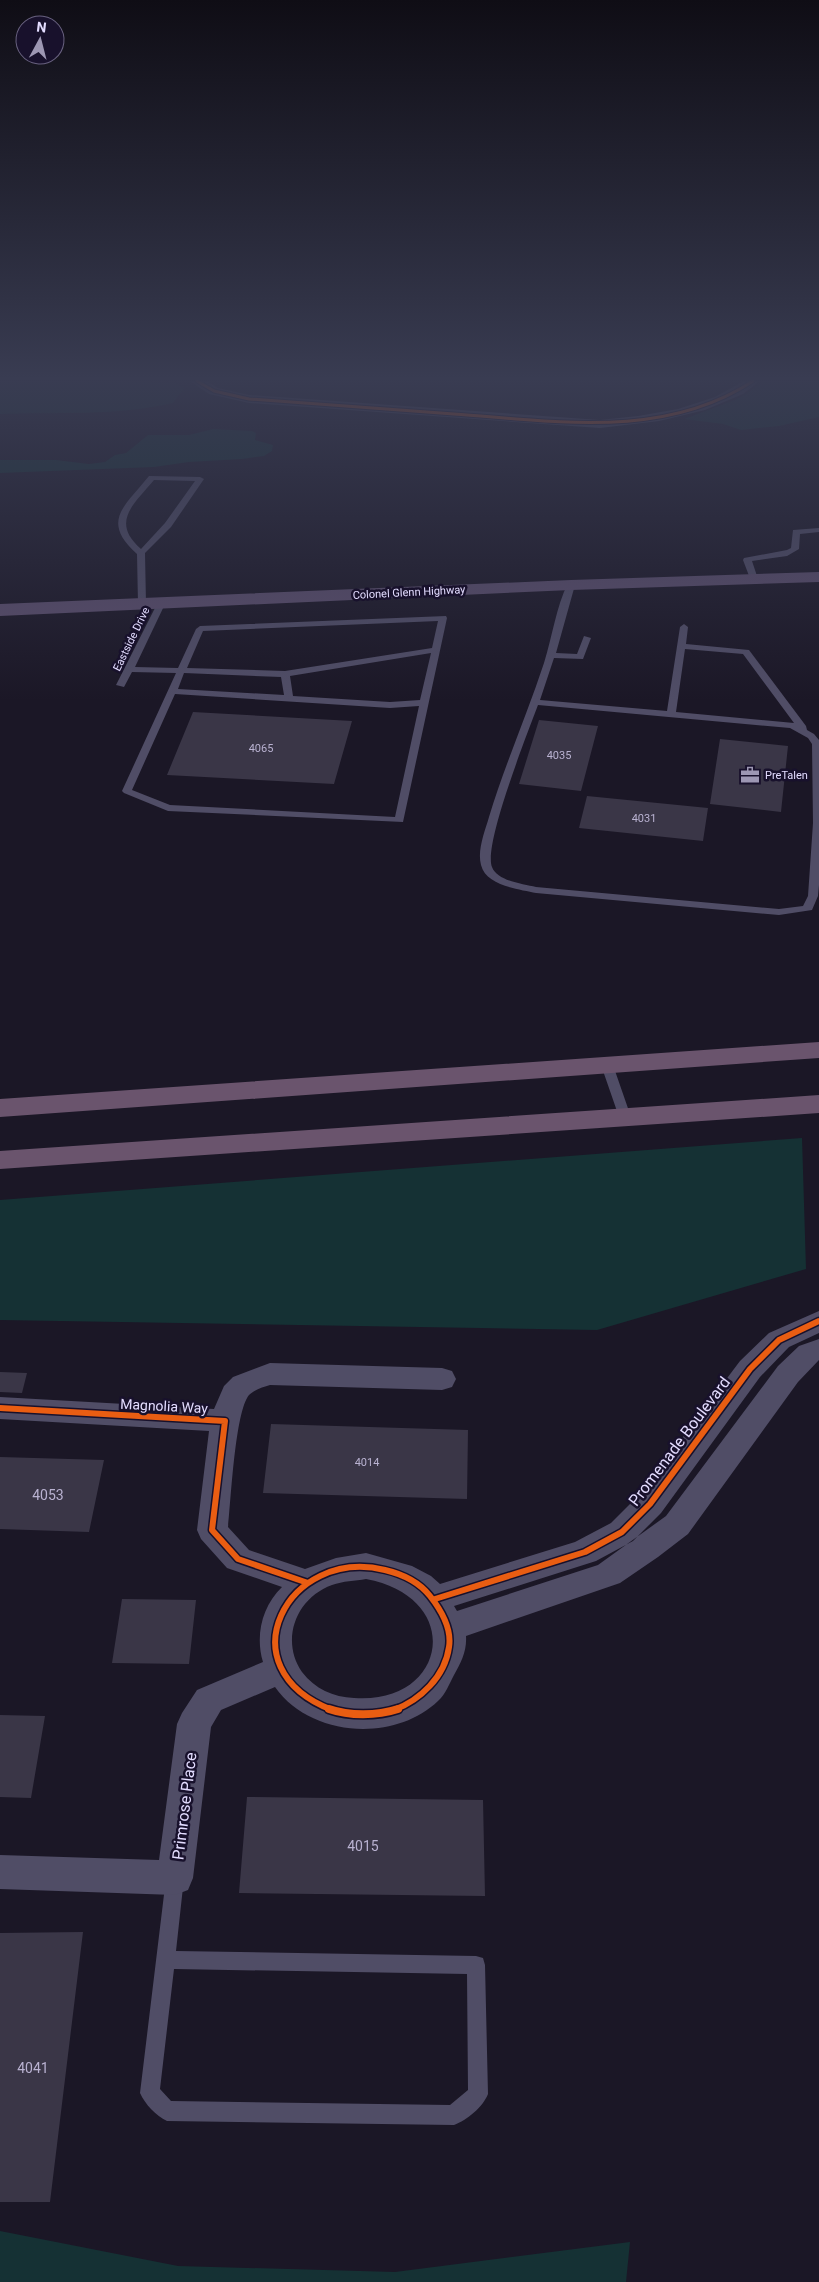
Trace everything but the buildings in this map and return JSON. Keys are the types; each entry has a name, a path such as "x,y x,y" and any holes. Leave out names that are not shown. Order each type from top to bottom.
{"highway":[{"path":"0,1108 819,1050"},
{"path":"0,1160 819,1104"}],"main road":[{"name":"Colonel Glenn Highway","path":"0,610 571,585 819,577"}],"street":[{"name":"Promenade Boulevard","path":"442,1613 585,1552 622,1532 650,1504 750,1369 779,1340 819,1321"},
{"path":"442,1613 490,1615 610,1574 677,1525 788,1374 809,1354 819,1349"},
{"name":"Magnolia Way","path":"308,1583 238,1559 212,1530 225,1421 236,1390 246,1381 270,1374 442,1379"},
{"name":"Magnolia Way","path":"0,1408 225,1421"},
{"path":"366,1566 394,1571 424,1587 442,1613 449,1650 434,1683 415,1700 389,1712 347,1715 316,1706 291,1687 280,1670 277,1660 276,1630 286,1606 308,1583 336,1570 366,1566"},
{"name":"Primrose Place","path":"0,1872 175,1878 194,1724 210,1700 280,1670"}],"lane":[{"path":"141,553 129,545 122,534 119,523 122,515 144,487"},
{"path":"142,604 141,553 168,525 194,487"},
{"path":"754,579 747,560 760,556 787,554 795,549 796,532 819,530"},
{"path":"571,585 550,655 502,792 484,856 487,868 494,876 512,884 536,890 779,912 808,908 813,896 818,824 817,744 746,652 681,646"},
{"name":"Eastside Drive","path":"121,685 162,604"},
{"path":"443,618 436,650 399,820 168,808 127,792 200,629 443,618"},
{"path":"671,714 684,627"},
{"path":"550,655 580,657 587,638"},
{"path":"129,669 285,674 436,650"},
{"path":"285,674 289,699"},
{"path":"172,691 390,705 424,703"},
{"path":"534,702 792,725 808,734"},
{"path":"607,1065 625,1117"},
{"path":"165,1960 476,1965 478,2094 454,2115 167,2111 150,2093 165,1960 175,1878"}],"green space":[{"path":"802,1138 806,1269 597,1330 0,1320 0,1200"},
{"path":"0,2231 178,2266 395,2272 630,2242 626,2282 0,2282"}],"cycle path":[{"path":"435,1599 585,1552 622,1532 650,1504 750,1369 779,1340 819,1321"},
{"path":"0,1408 225,1421 212,1530 238,1559 308,1583"},
{"path":"366,1566 390,1571 420,1585 435,1602 442,1614 446,1622 450,1645 446,1659 435,1680 422,1694 411,1702 395,1710 383,1713 338,1712 314,1703 294,1688 281,1669 275,1647 276,1625 287,1603 308,1583 329,1573 366,1566"}],"place":[{"name":"PreTalen","path":"750,775"}]}
